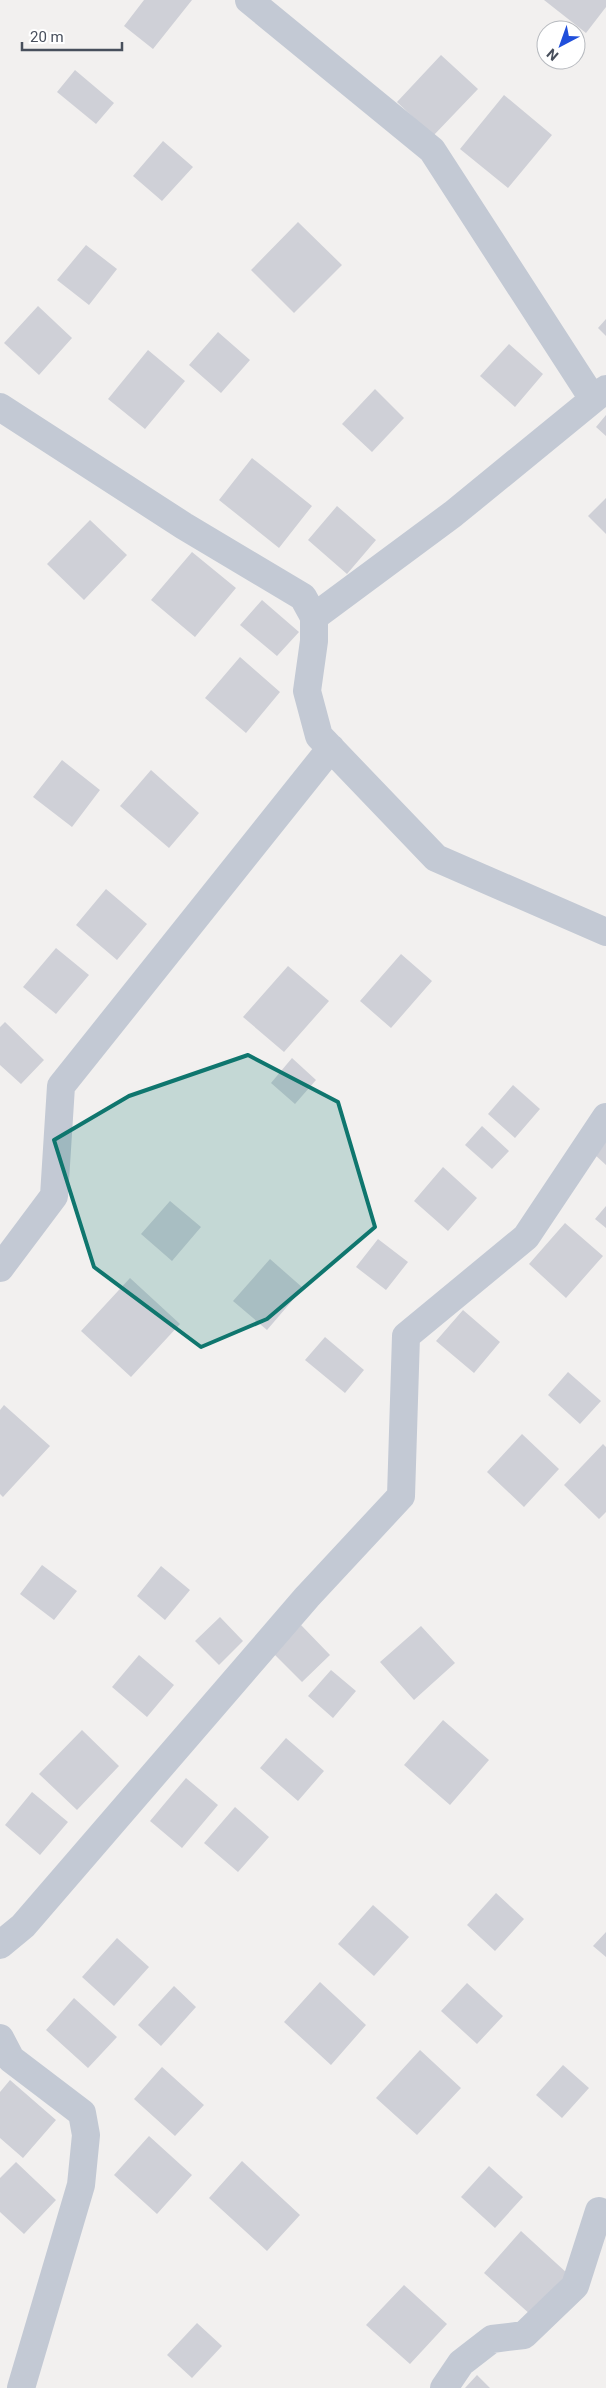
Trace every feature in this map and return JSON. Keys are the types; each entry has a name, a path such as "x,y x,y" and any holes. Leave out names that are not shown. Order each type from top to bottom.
{"street":[{"path":"249,0 432,150 599,394 453,514 314,617"},
{"path":"0,408 184,526 303,597 314,617 314,641 307,691 319,736 436,858 606,932"},
{"path":"0,1268 54,1196 61,1086 331,748"},
{"path":"0,1945 23,1926 307,1597 401,1496 406,1336 526,1237 606,1117"},
{"path":"0,2038 11,2059 82,2113 86,2135 81,2185 21,2388"},
{"path":"444,2388 461,2363 492,2339 524,2335 575,2286 599,2211 606,2214"}],"highlighted area":[{"path":"248,1055 338,1102 375,1227 267,1319 201,1347 94,1267 54,1140 129,1096"}],"building":[{"path":"144,0 192,0 153,49 124,26"},
{"path":"544,0 606,0 606,7 586,33 586,20 569,20"},
{"path":"441,55 478,89 433,136 397,102"},
{"path":"75,70 114,103 96,124 57,92"},
{"path":"504,95 552,135 508,188 460,149"},
{"path":"163,141 193,167 162,201 133,176"},
{"path":"298,222 342,265 294,313 251,270"},
{"path":"86,245 117,269 89,305 57,280"},
{"path":"38,306 72,338 39,375 4,343"},
{"path":"606,319 606,336 598,328"},
{"path":"218,332 250,360 221,393 189,365"},
{"path":"509,344 543,374 515,407 480,376"},
{"path":"148,350 185,381 145,429 108,399"},
{"path":"375,389 404,418 372,452 342,424"},
{"path":"606,415 606,436 596,427"},
{"path":"252,458 312,506 279,548 219,500"},
{"path":"606,498 606,534 588,516"},
{"path":"337,506 376,540 347,574 308,540"},
{"path":"90,520 127,555 84,600 47,564"},
{"path":"192,552 236,588 195,637 151,600"},
{"path":"262,600 299,632 277,656 240,625"},
{"path":"240,657 280,692 246,733 205,698"},
{"path":"62,760 100,790 72,827 33,797"},
{"path":"151,770 199,813 169,848 120,806"},
{"path":"106,889 147,924 117,960 76,925"},
{"path":"56,948 89,975 56,1014 23,987"},
{"path":"401,954 432,981 391,1028 360,1001"},
{"path":"288,966 329,1001 284,1052 243,1017"},
{"path":"5,1022 44,1060 21,1084 0,1065 0,1027"},
{"path":"292,1058 316,1080 295,1104 271,1083"},
{"path":"513,1085 540,1109 515,1138 488,1114"},
{"path":"482,1126 509,1151 492,1169 465,1145"},
{"path":"606,1141 606,1165 594,1154"},
{"path":"443,1167 477,1198 448,1231 414,1201"},
{"path":"170,1201 201,1227 172,1261 141,1234"},
{"path":"606,1206 606,1228 595,1219"},
{"path":"565,1223 603,1256 566,1298 529,1264"},
{"path":"378,1239 408,1262 386,1290 356,1267"},
{"path":"270,1259 303,1288 267,1330 233,1301"},
{"path":"130,1278 180,1324 131,1377 81,1331"},
{"path":"463,1310 500,1342 474,1373 436,1341"},
{"path":"325,1337 364,1370 345,1393 305,1360"},
{"path":"568,1372 601,1401 580,1424 548,1395"},
{"path":"4,1405 50,1446 3,1497 0,1494 0,1410"},
{"path":"522,1434 559,1469 524,1507 487,1472"},
{"path":"603,1444 606,1447 606,1512 599,1519 564,1485"},
{"path":"42,1565 77,1591 54,1620 20,1594"},
{"path":"161,1566 190,1590 165,1620 137,1596"},
{"path":"220,1617 243,1641 219,1665 195,1641"},
{"path":"301,1625 330,1655 302,1682 273,1653"},
{"path":"421,1626 455,1663 414,1700 380,1662"},
{"path":"139,1655 174,1685 147,1717 112,1687"},
{"path":"331,1670 356,1691 333,1718 308,1696"},
{"path":"443,1720 489,1760 450,1805 404,1765"},
{"path":"82,1730 119,1766 77,1810 39,1774"},
{"path":"286,1738 324,1771 298,1801 260,1768"},
{"path":"186,1778 218,1805 182,1848 150,1821"},
{"path":"32,1792 68,1822 40,1855 5,1825"},
{"path":"235,1807 269,1837 238,1872 204,1843"},
{"path":"496,1893 524,1919 495,1951 467,1925"},
{"path":"373,1905 409,1937 374,1976 338,1944"},
{"path":"606,1932 606,1957 593,1946"},
{"path":"117,1938 149,1967 114,2006 82,1977"},
{"path":"320,1982 366,2025 331,2065 284,2022"},
{"path":"467,1983 503,2016 477,2044 441,2011"},
{"path":"174,1986 196,2007 161,2046 138,2025"},
{"path":"74,1998 117,2037 88,2068 46,2030"},
{"path":"420,2050 461,2088 417,2135 376,2098"},
{"path":"563,2065 589,2088 562,2118 536,2095"},
{"path":"162,2067 204,2105 175,2136 134,2099"},
{"path":"10,2080 56,2120 23,2158 0,2138 0,2092"},
{"path":"149,2136 192,2175 157,2214 114,2175"},
{"path":"242,2161 300,2215 267,2251 209,2198"},
{"path":"16,2162 56,2200 24,2234 0,2212 0,2178"},
{"path":"489,2166 523,2197 495,2228 461,2197"},
{"path":"521,2231 568,2274 531,2315 484,2273"},
{"path":"404,2285 447,2324 410,2364 366,2325"},
{"path":"197,2323 222,2346 192,2378 167,2355"},
{"path":"477,2375 490,2388 465,2388"}]}
